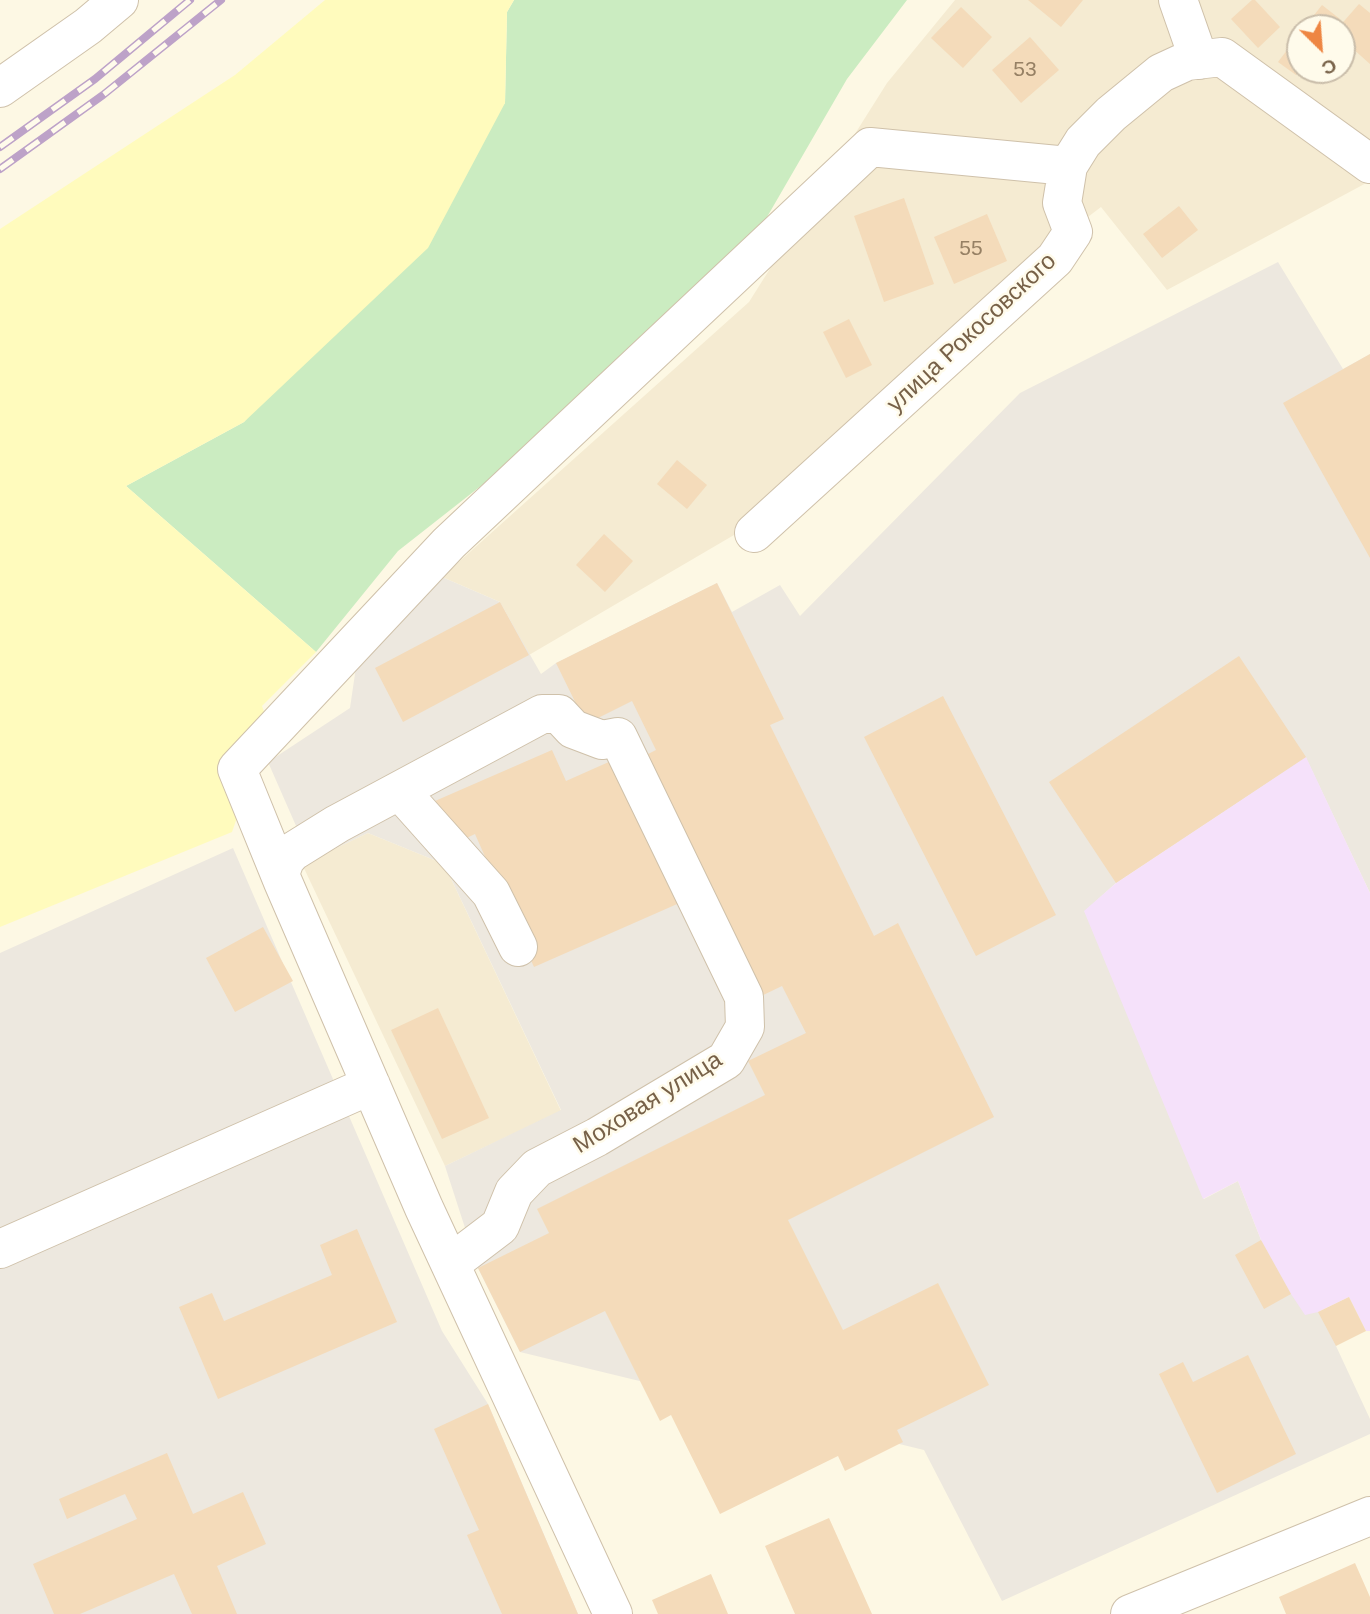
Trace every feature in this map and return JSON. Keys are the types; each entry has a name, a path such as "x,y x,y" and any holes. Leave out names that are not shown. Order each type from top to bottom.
{"street":[{"path":"0,88 88,26 119,0"},
{"path":"1178,0 1199,60"},
{"name":"улица Рокосовского","path":"754,533 1055,259 1073,232 1062,204 1069,166 1083,142 1111,114 1161,73 1187,61 1222,57 1370,164"},
{"path":"613,1614 424,1209 237,769 449,543 870,147 1069,166"},
{"name":"Моховая улица","path":"400,791 542,714 559,714 573,729 602,740 618,737 744,997 745,1027 726,1060 597,1137 537,1168 514,1192 500,1226 450,1264"},
{"path":"281,873 285,860 292,852 337,824 400,791 491,894 517,947"},
{"path":"0,1249 370,1085"},
{"path":"1130,1614 1370,1516"}],"shaded area":[{"path":"955,0 1370,0 1370,181 1167,290 1101,207 1020,269 734,535 529,655 500,602 442,577 749,302 887,83"},
{"path":"1278,262 1343,369 1370,354 1370,893 1306,758 1116,883 1085,911 1204,1199 1238,1181 1261,1240 1319,1312 1349,1297 1336,1346 1370,1419 1370,1434 1002,1601 924,1450 520,1352 478,1268 445,1166 561,1110 444,864 368,833 311,860 268,762 350,708 363,619 442,577 500,602 541,674 556,663 717,583 732,612 780,585 800,616 1020,393"},
{"path":"1306,757 1370,893 1370,1331 1366,1331 1349,1297 1318,1312 1305,1315 1261,1240 1238,1181 1203,1199 1084,911 1116,883"},
{"path":"368,833 444,864 561,1111 445,1166 302,864"},
{"path":"233,848 442,1331 488,1404 578,1614 0,1614 0,953"}],"green space":[{"path":"514,0 907,0 847,79 727,286 547,434 398,551 316,652 126,486 244,422 505,103 507,12"}],"sand":[{"path":"325,0 514,0 507,12 505,103 428,248 244,422 126,486 316,652 262,706 269,726 232,832 0,927 0,229 235,75"}],"building":[{"path":"1028,0 1083,0 1061,27"},
{"path":"1252,0 1280,27 1258,48 1231,19"},
{"path":"1359,4 1370,13 1370,64 1356,52 1356,14 1350,14"},
{"path":"1322,5 1334,14 1315,14"},
{"path":"961,7 992,37 963,68 931,38"},
{"path":"1030,37 1059,70 1021,103 992,70"},
{"path":"1286,51 1286,68 1278,62"},
{"path":"904,198 934,284 884,302 854,216"},
{"path":"1179,206 1198,230 1162,258 1143,234"},
{"path":"987,214 1007,261 954,284 934,237"},
{"path":"849,319 872,365 846,378 823,332"},
{"path":"1370,354 1370,558 1283,403"},
{"path":"677,460 707,485 687,509 657,484"},
{"path":"604,534 633,561 605,592 576,565"},
{"path":"717,583 784,719 770,725 874,936 898,923 994,1117 788,1220 843,1330 938,1283 989,1385 897,1430 903,1442 845,1471 838,1456 720,1514 671,1415 660,1421 605,1311 520,1352 478,1268 549,1233 537,1209 765,1095 748,1061 806,1033 782,986 755,999 636,760 656,750 632,701 586,724 556,663"},
{"path":"500,602 529,655 403,722 375,668"},
{"path":"1239,656 1306,757 1116,883 1049,782"},
{"path":"943,696 1056,915 976,956 864,737"},
{"path":"552,750 566,781 620,757 684,901 534,967 475,834 454,844 435,801"},
{"path":"263,927 293,981 235,1012 206,958"},
{"path":"438,1008 489,1118 442,1139 391,1030"},
{"path":"357,1229 397,1322 218,1399 179,1307 212,1293 224,1321 332,1275 320,1245"},
{"path":"1261,1240 1291,1294 1264,1309 1235,1255"},
{"path":"1349,1297 1366,1331 1336,1346 1318,1312"},
{"path":"1248,1355 1296,1454 1217,1493 1159,1374 1183,1362 1193,1382"},
{"path":"488,1404 578,1614 502,1614 467,1535 479,1530 434,1429"},
{"path":"167,1453 193,1514 243,1492 266,1544 217,1566 237,1614 192,1614 174,1574 80,1614 54,1614 33,1564 137,1519 125,1494 67,1519 59,1499"},
{"path":"829,1518 872,1614 795,1614 765,1546"},
{"path":"1355,1563 1370,1597 1370,1614 1286,1614 1279,1597"},
{"path":"711,1574 728,1614 658,1614 652,1600"}],"railway":[{"path":"0,147 95,79 190,0"},
{"path":"0,169 103,95 221,0"}]}
